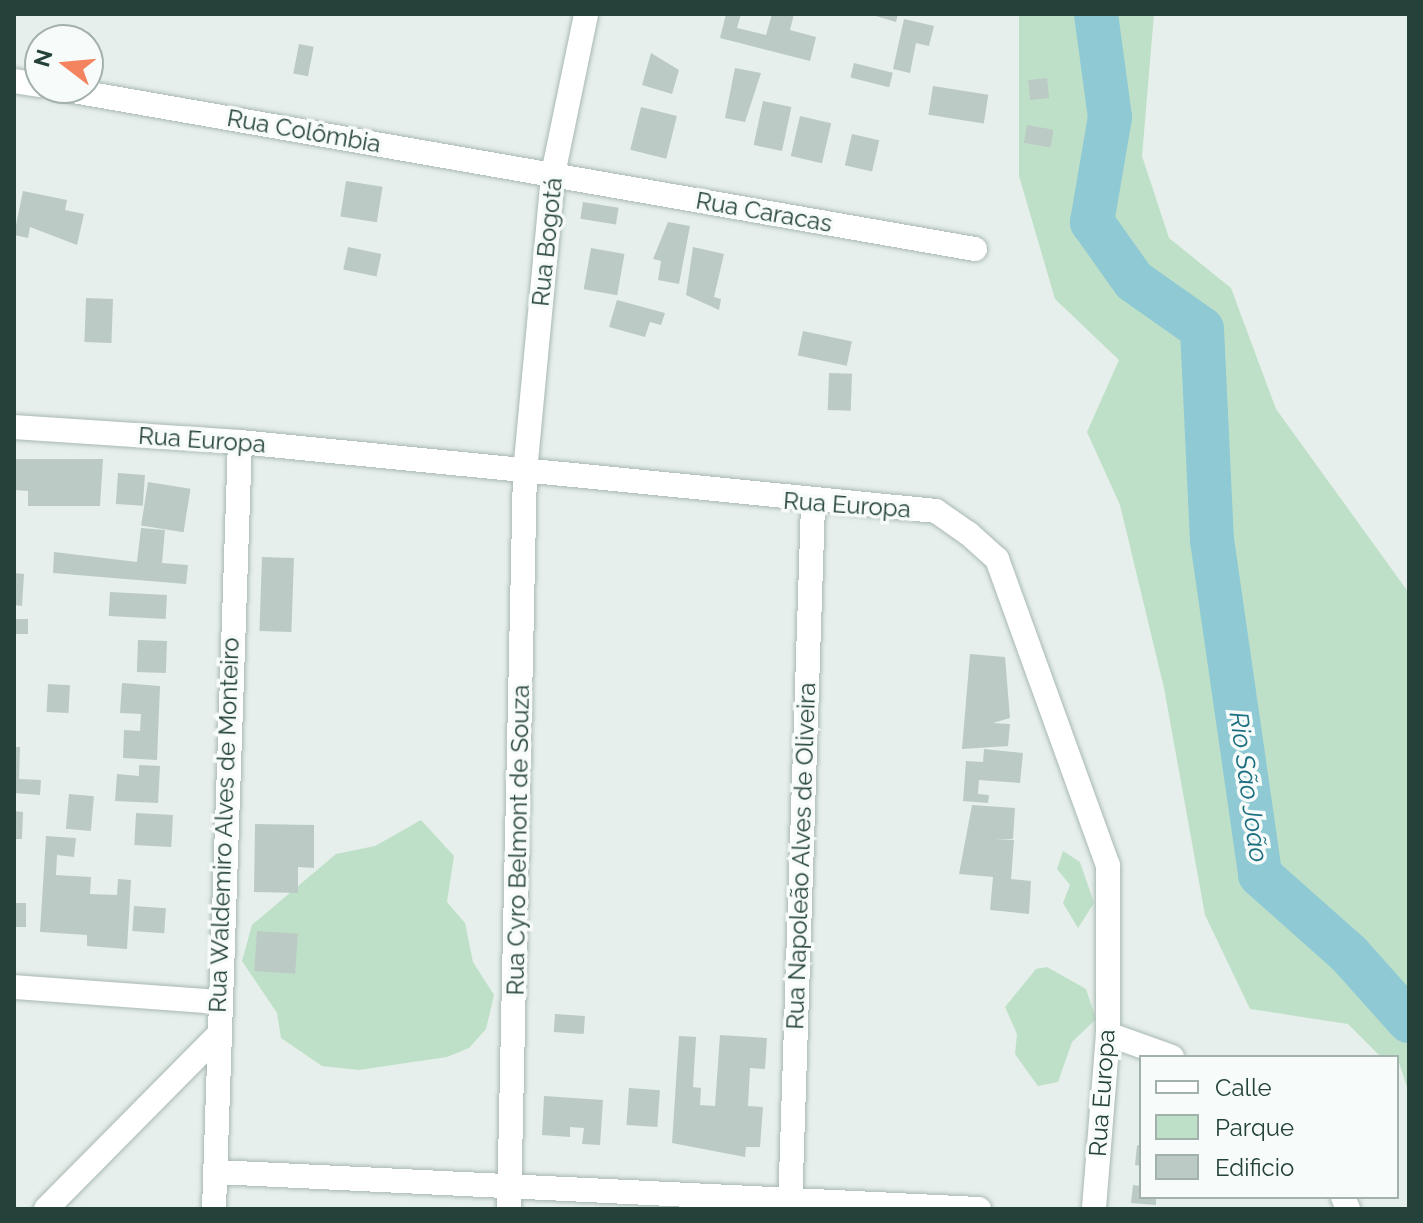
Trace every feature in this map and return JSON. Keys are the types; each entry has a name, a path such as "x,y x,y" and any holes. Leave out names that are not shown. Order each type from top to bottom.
{"street":[{"name":"Rua Bogotá","path":"525,472 553,174 586,14"},
{"name":"Rua Colômbia","path":"104,96 553,174"},
{"name":"Rua Caracas","path":"553,174 975,249"},
{"name":"Rua Europa","path":"14,427 240,442 813,504 936,511 997,559 1108,865 1108,1034 1094,1209"},
{"name":"Rua Waldemiro Alves de Monteiro","path":"214,1209 215,1038 240,442"},
{"name":"Rua Cyro Belmont de Souza","path":"510,1200 525,472"},
{"name":"Rua Napoleão Alves de Oliveira","path":"790,1202 813,504"},
{"path":"14,987 217,1002"},
{"path":"1108,1034 1166,1055"},
{"path":"46,1209 215,1038"},
{"path":"216,1172 510,1200 790,1202 979,1209"}],"green space":[{"path":"1019,14 1154,14 1142,156 1169,238 1231,288 1276,409 1409,593 1409,1093 1399,1055 1379,1055 1348,1024 1250,1009 1205,915 1164,688 1120,505 1087,432 1119,360 1055,299 1019,176"},
{"path":"421,820 454,856 447,902 465,923 473,962 494,995 486,1029 469,1048 447,1057 359,1070 322,1066 281,1038 277,1013 242,961 252,925 336,854 375,846"},
{"path":"1063,851 1080,862 1094,903 1078,928 1063,903 1070,885 1057,869"},
{"path":"1047,967 1086,989 1096,1019 1072,1042 1058,1082 1038,1086 1015,1054 1017,1034 1005,1007 1036,969"}],"building":[{"path":"726,14 741,14 737,28 766,35 772,14 794,14 790,30 816,37 810,61 720,38"},
{"path":"869,14 898,14 896,22"},
{"path":"904,19 934,26 929,46 916,43 910,73 893,69"},
{"path":"299,44 314,47 308,76 293,73"},
{"path":"651,53 679,70 672,94 642,85"},
{"path":"854,63 893,73 889,87 850,78"},
{"path":"735,68 761,73 745,122 725,118"},
{"path":"1047,78 1049,98 1030,100 1028,80"},
{"path":"933,86 988,95 984,123 928,115"},
{"path":"763,101 791,107 782,151 754,145"},
{"path":"641,107 677,116 666,159 630,150"},
{"path":"800,116 831,123 822,163 791,156"},
{"path":"1027,125 1054,130 1050,147 1024,143"},
{"path":"852,134 879,140 872,171 845,165"},
{"path":"346,181 383,187 377,222 340,217"},
{"path":"23,191 67,200 65,210 84,214 77,245 30,227 28,238 14,235"},
{"path":"583,202 619,208 616,224 580,219"},
{"path":"668,222 690,226 679,284 658,280 661,261 653,259"},
{"path":"348,247 381,254 376,277 343,269"},
{"path":"693,247 724,254 714,297 721,299 719,310 686,295"},
{"path":"591,248 624,254 617,295 584,289"},
{"path":"86,298 113,299 111,343 84,342"},
{"path":"617,300 665,313 661,325 650,322 645,337 609,327"},
{"path":"803,331 852,341 847,366 798,355"},
{"path":"829,373 852,374 851,411 828,410"},
{"path":"14,459 103,459 100,506 28,506 28,491 14,490"},
{"path":"118,473 145,475 143,506 116,504"},
{"path":"148,482 190,489 184,532 141,525"},
{"path":"141,528 165,530 162,563 188,565 186,584 53,573 54,552 137,562"},
{"path":"262,557 294,558 291,632 259,631"},
{"path":"14,573 24,574 22,606 14,605"},
{"path":"110,592 167,595 166,619 109,616"},
{"path":"14,619 28,619 28,634 14,634"},
{"path":"138,640 167,641 166,673 137,672"},
{"path":"970,654 1005,657 1010,718 993,723 1010,724 1008,746 962,749"},
{"path":"122,683 160,686 157,760 123,758 124,730 140,731 141,714 120,713"},
{"path":"48,684 70,685 69,713 47,712"},
{"path":"14,747 20,747 19,779 41,780 40,795 14,793"},
{"path":"984,749 1023,753 1020,783 979,780 978,794 989,795 988,803 963,801 966,761 983,762"},
{"path":"139,765 160,766 158,803 115,801 117,774 139,776"},
{"path":"69,794 94,796 91,831 66,829"},
{"path":"972,805 1015,808 1013,839 995,839 1014,840 1011,879 1031,881 1029,914 990,910 993,877 959,874"},
{"path":"14,811 23,812 22,839 14,839"},
{"path":"136,813 173,815 171,847 134,845"},
{"path":"255,824 314,825 314,868 298,867 298,893 254,892"},
{"path":"46,836 76,838 74,857 57,855 56,875 91,877 90,894 117,895 118,879 131,880 127,949 87,946 87,935 40,932"},
{"path":"14,903 26,903 26,927 14,927"},
{"path":"134,906 166,908 164,933 132,931"},
{"path":"257,931 298,934 295,974 254,971"},
{"path":"555,1014 585,1016 584,1034 554,1032"},
{"path":"720,1035 767,1038 765,1069 750,1068 748,1106 763,1107 760,1147 746,1147 745,1157 672,1143 679,1036 696,1037 693,1087 701,1088 700,1105 715,1106"},
{"path":"629,1088 660,1090 657,1127 626,1125"},
{"path":"544,1096 603,1100 600,1145 582,1144 584,1128 570,1127 570,1137 542,1135"},
{"path":"1137,1145 1139,1166 1135,1165"},
{"path":"1133,1185 1139,1186 1139,1199 1156,1199 1156,1205 1131,1203"}],"waterway":[{"name":"Rio São João","path":"1096,14 1110,117 1092,222 1134,281 1202,329 1212,540 1260,875 1349,954 1409,1021"}]}
